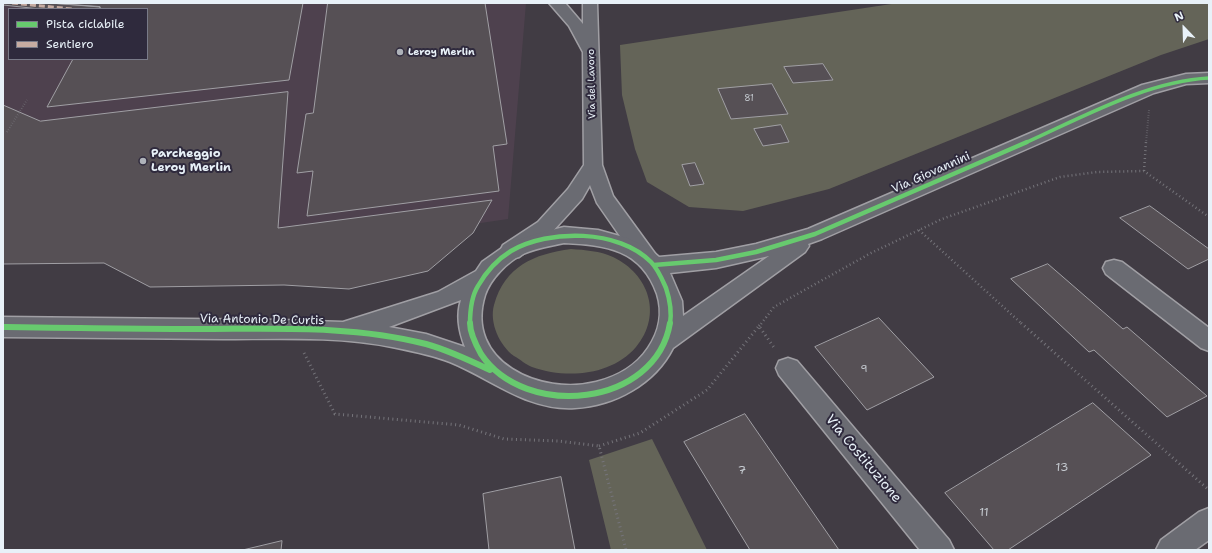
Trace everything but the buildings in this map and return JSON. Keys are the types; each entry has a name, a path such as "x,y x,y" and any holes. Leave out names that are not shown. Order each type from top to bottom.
{"street":[{"path":"556,3 576,23 583,33 592,56"},
{"name":"Via del Lavoro","path":"590,3 593,164 604,198 651,262 670,295 672,318 666,341"},
{"name":"Via Giovannini","path":"651,262 679,266 717,262 762,251 816,234 1156,87 1186,79 1209,78"},
{"path":"593,164 575,194 545,227 495,263 483,277 472,298 469,321 474,345 488,366 510,383 544,395 582,396 618,386 648,367 666,341"},
{"name":"Via Giovannini","path":"666,341 816,234"},
{"path":"510,252 536,240 564,235 593,236 620,243 651,262"},
{"path":"1114,268 1209,341"},
{"name":"Via Antonio De Curtis","path":"343,331 399,315 446,298 483,277"},
{"name":"Via Antonio De Curtis","path":"3,327 343,331 423,344 471,359 510,383"},
{"name":"Via Costituzione","path":"788,368 939,550"},
{"path":"1171,550 1209,522"}],"path":[{"path":"1144,171 1149,106 1156,87"},
{"path":"7,132 26,100"},
{"path":"293,330 335,414 460,425 504,439 558,441 599,446 640,433 708,390 774,307 871,253 942,219 1060,177 1098,172 1144,171 1209,217"},
{"path":"919,230 1065,363 1209,490"},
{"path":"759,326 788,368"},
{"path":"599,446 626,550"}],"shaded area":[{"path":"3,3 526,3 508,219 385,237 3,259"},
{"path":"898,3 1209,3 1209,39 1161,55 829,189 743,211 689,207 647,182 635,149 622,95 620,45"},
{"path":"571,249 603,253 625,264 636,274 643,285 648,296 650,309 649,322 644,335 636,347 626,357 601,369 573,374 545,371 532,367 514,356 500,340 494,326 493,319 494,305 499,292 505,280 513,271 523,264 545,254"},
{"path":"652,439 707,550 611,550 589,460"}],"marked path":[{"path":"12,3 62,8"}],"cycle path":[{"path":"654,265 675,265 716,260 756,252 815,234 1148,89 1186,79 1209,78"},
{"path":"564,235 609,240 640,253 657,269 670,301 671,316 669,331 655,358 632,379 618,386 576,397 562,397 540,393 527,389 504,378 487,363 476,345 470,326 470,306 477,286 490,268 516,249 536,241 564,235"},
{"path":"3,327 281,329 354,332 426,344 459,355 490,370"}],"place":[{"name":"Leroy Merlin","path":"400,52"},
{"name":"Parcheggio Leroy Merlin","path":"143,161"}]}
